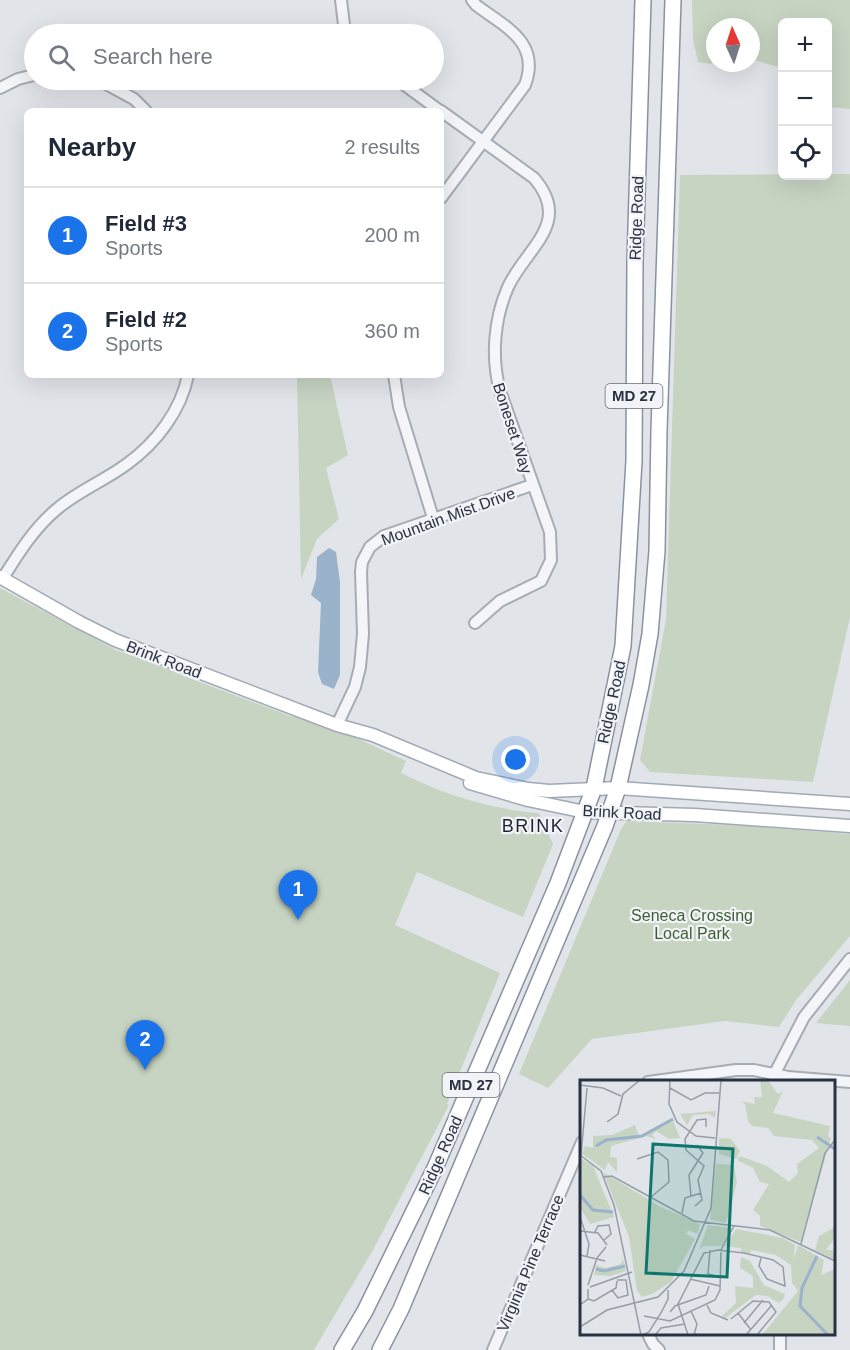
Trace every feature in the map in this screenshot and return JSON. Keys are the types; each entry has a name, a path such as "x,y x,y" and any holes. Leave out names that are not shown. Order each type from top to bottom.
{"highway":[{"name":"Ridge Road","path":"342,1350 365,1311 435,1168 558,883 594,788 623,646 634,461 635,261 643,0"},
{"name":"Ridge Road","path":"380,1350 401,1309 611,813 642,685 650,634 657,551 673,0"}],"main road":[{"name":"Brink Road","path":"2,578 115,640 337,725 373,735 476,778 549,791 618,788 850,804"},
{"name":"Brink Road","path":"337,725 359,737 480,787 585,812 707,815 850,825"}],"street":[{"path":"341,0 344,24"},
{"path":"444,194 525,85 530,65 522,41 515,33 472,0"},
{"path":"0,88 24,78"},
{"path":"120,90 143,108"},
{"name":"Boneset Way","path":"412,90 437,108"},
{"name":"Boneset Way","path":"444,113 534,178 543,189 548,202 548,224 542,237 522,264 507,290 497,326 495,373 550,532 551,560 541,581 500,601 475,623"},
{"path":"2,578 22,546 54,511 126,465 147,447 175,411 187,378"},
{"path":"394,378 399,407 433,518"},
{"name":"Mountain Mist Drive","path":"337,725 355,687 360,667 363,634 361,572 365,555 370,547 384,536 532,485"},
{"path":"774,1078 804,1017 850,959"},
{"path":"661,1080 736,1070 754,1070 774,1078 812,1080"},
{"path":"835,1081 850,1082"},
{"name":"Virginia Pine Terrace","path":"493,1350 580,1147"},
{"path":"648,1335 659,1350"}],"green space":[{"path":"692,0 850,0 850,109 832,107 832,18 778,18 778,67 760,62 760,18 706,18 706,63 698,62 693,39"},
{"path":"778,174 778,180 832,180 832,174 850,174 850,617 813,782 650,772 640,760 666,619 680,175"},
{"path":"297,378 331,378 348,455 326,468 339,519 317,539 301,579"},
{"path":"0,588 118,651 159,663 181,675 293,717 294,709 406,761 401,773 434,788 468,800 539,813 553,844 523,917 417,872 395,925 500,973 447,1104 449,1105 373,1250 314,1350 0,1350"},
{"name":"Seneca Crossing Local Park","path":"627,821 734,825 850,834 850,936 796,1000 779,1027 725,1021 592,1039 548,1088 519,1074 622,827"},
{"path":"850,980 850,1026 816,1023"}],"water":[{"path":"329,548 336,552 340,582 340,675 334,689 322,684 318,672 321,603 311,595 316,579 317,557"}],"place":[{"name":"Field #3","path":"298,920"},
{"name":"Field #2","path":"145,1070"}],"district":[{"name":"BRINK","path":"533,826"}]}
